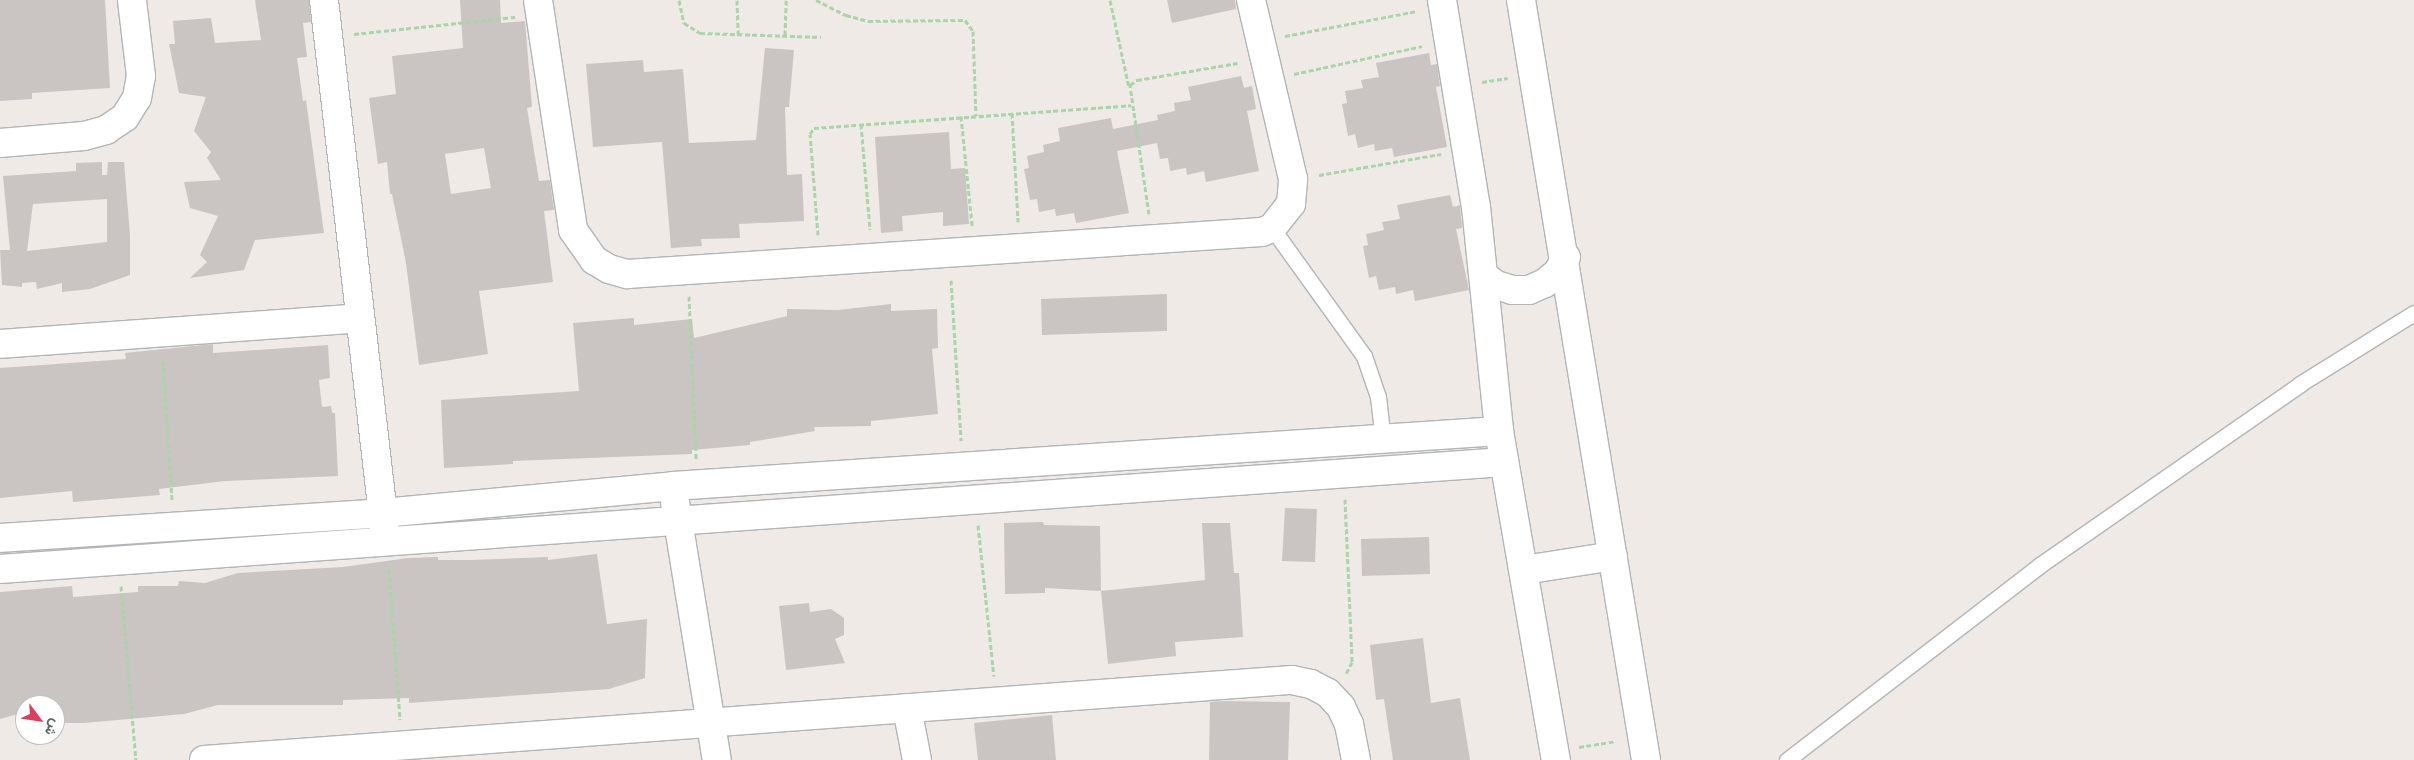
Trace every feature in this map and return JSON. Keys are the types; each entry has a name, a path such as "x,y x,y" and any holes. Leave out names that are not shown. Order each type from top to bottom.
{"street":[{"path":"0,143 84,136 106,130 125,117 137,98 142,76 132,0"},
{"path":"324,0 386,542"},
{"path":"539,7 573,230 582,246 594,260 609,269 627,274 1262,232 1272,228 1291,204 1293,179 1251,0"},
{"path":"1521,0 1566,257 1644,748"},
{"path":"1442,3 1466,150 1483,275 1499,431 1555,755"},
{"path":"1483,275 1496,286 1512,290 1529,290 1545,283 1558,272 1566,257"},
{"path":"0,344 360,318"},
{"path":"0,538 383,514 685,485 1499,431"},
{"path":"0,569 1504,462"},
{"path":"685,485 678,521 717,760"},
{"path":"116,530 119,560"},
{"path":"1524,570 1613,556"},
{"path":"204,760 402,745 494,749 710,723 1292,680 1311,684 1328,693 1341,707 1350,724 1356,760"},
{"path":"907,708 917,760"}],"lane":[{"path":"1272,228 1364,356 1378,397 1383,440"},
{"path":"1787,760 2040,565 2300,384 2414,313"}],"path":[{"path":"679,0 681,16 689,28 700,33 821,37"},
{"path":"737,0 738,34"},
{"path":"785,35 786,0"},
{"path":"816,0 846,15 868,21 965,20 972,31 976,116"},
{"path":"1110,0 1129,88 1153,239"},
{"path":"1265,60 1442,3"},
{"path":"328,37 539,7"},
{"path":"1129,88 1137,80 1265,60 1449,40"},
{"path":"1456,86 1533,74"},
{"path":"820,261 811,131 818,126 1131,105"},
{"path":"1012,113 1020,248"},
{"path":"961,116 963,467"},
{"path":"861,124 872,258"},
{"path":"1293,179 1466,150"},
{"path":"685,485 688,270"},
{"path":"161,332 174,526"},
{"path":"1328,693 1343,681 1352,662 1344,474"},
{"path":"975,500 996,702"},
{"path":"386,542 402,745"},
{"path":"119,560 136,760"},
{"path":"1555,755 1644,748"}],"building":[{"path":"0,0 105,0 110,88 32,93 32,99 0,101"},
{"path":"255,0 309,0 311,22 303,23 307,57 297,58 303,101 306,100 324,233 255,240 244,270 190,278 207,262 200,255 218,216 190,208 184,182 221,180 207,158 211,152 194,131 206,97 179,93 169,44 175,44 173,21 211,18 215,43 261,40"},
{"path":"460,0 500,0 501,23 525,21 532,107 527,108 539,181 550,180 554,210 544,211 553,282 479,291 488,354 419,365 406,263 392,194 390,194 387,162 378,164 369,98 396,94 392,56 463,48","holes":["484,148 491,188 451,194 445,154"]},
{"path":"1167,0 1235,0 1236,9 1172,23"},
{"path":"765,48 794,50 789,107 785,107 787,175 802,174 804,221 739,224 740,238 701,239 702,246 671,248 662,142 593,147 586,64 643,60 644,72 683,69 689,143 756,140"},
{"path":"1429,53 1431,65 1437,64 1440,86 1436,87 1447,147 1394,157 1392,148 1375,151 1374,144 1358,148 1355,134 1348,136 1342,104 1347,103 1345,91 1363,88 1361,80 1379,77 1376,63"},
{"path":"1241,76 1244,88 1252,86 1256,109 1247,111 1259,171 1206,182 1204,171 1187,175 1186,168 1170,171 1168,158 1160,159 1157,143 1117,151 1129,213 1076,223 1074,213 1056,216 1055,209 1039,212 1037,199 1030,200 1024,169 1029,168 1027,156 1044,152 1043,145 1060,141 1058,128 1111,118 1113,129 1158,120 1157,115 1175,111 1174,103 1191,100 1188,87"},
{"path":"949,132 951,169 965,168 969,224 943,226 943,212 902,216 903,231 881,233 875,137"},
{"path":"102,162 102,175 107,175 108,162 124,162 130,235 130,275 90,289 62,292 62,283 37,289 36,282 22,283 22,287 2,285 0,250 10,250 3,176 76,171 76,163","holes":["107,199 107,242 27,251 33,204"]},
{"path":"1450,195 1453,207 1460,205 1462,228 1456,229 1469,290 1415,301 1413,290 1396,294 1395,287 1379,290 1376,276 1369,278 1363,246 1368,245 1366,234 1384,230 1382,222 1400,219 1397,205"},
{"path":"1167,294 1167,331 1042,335 1041,299"},
{"path":"891,304 891,311 937,309 938,348 932,349 938,414 871,421 871,426 814,427 815,431 750,442 750,445 692,450 692,454 513,461 513,464 444,468 441,400 579,391 573,323 634,318 634,325 692,319 694,338 787,316 787,309 838,310"},
{"path":"213,344 213,353 328,345 330,378 319,380 322,407 331,406 332,413 335,413 338,476 225,481 159,489 160,495 73,502 72,491 0,498 0,368 126,359 125,353"},
{"path":"1285,508 1317,509 1315,562 1282,561"},
{"path":"1043,522 1044,525 1100,526 1101,591 1045,588 1045,593 1005,594 1004,523"},
{"path":"1202,523 1230,523 1234,573 1239,573 1243,637 1175,642 1176,656 1108,664 1101,591 1205,580"},
{"path":"1429,537 1430,574 1362,576 1361,539"},
{"path":"597,554 607,624 647,619 645,678 609,689 409,703 409,698 343,700 343,705 218,705 184,714 84,723 65,723 65,695 15,695 15,715 0,719 0,592 72,586 73,597 138,592 138,586 178,586 179,581 205,583 238,573 343,567 408,558 438,557 438,560 472,560 548,557 548,560"},
{"path":"809,603 810,612 831,609 844,618 844,635 835,639 845,663 786,670 779,606"},
{"path":"1423,638 1431,703 1460,698 1470,760 1393,760 1384,699 1376,700 1370,645"},
{"path":"1210,702 1290,702 1288,760 1209,760"},
{"path":"1052,715 1056,760 978,760 974,723"}]}
